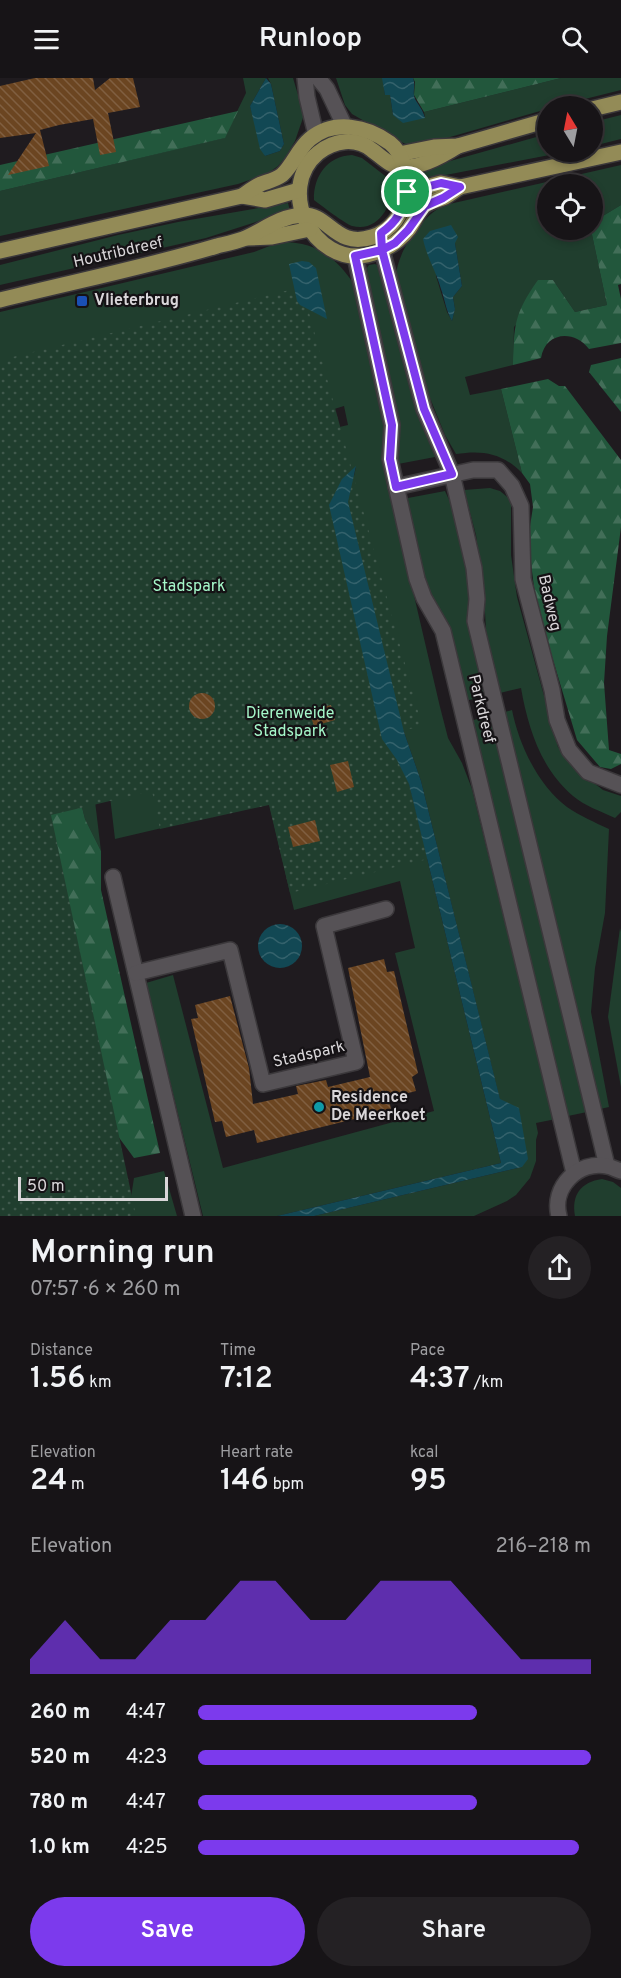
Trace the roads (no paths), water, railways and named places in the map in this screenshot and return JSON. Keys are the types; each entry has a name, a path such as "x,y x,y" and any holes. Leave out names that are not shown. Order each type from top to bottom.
{"main road":[{"path":"603,106 621,102"},
{"path":"537,123 458,146 441,158 401,161 394,165 371,148 351,141 334,144 319,152 301,179 299,190 303,215 316,238 334,250 355,256 382,250 395,243 408,230 425,206 460,187 621,152"},
{"path":"303,215 316,218 343,237 353,240 363,239 381,233 395,222 404,204 407,192 401,161 392,145 372,132 345,127 316,135 319,152"},
{"name":"Houtribdreef","path":"0,251 242,196 261,184 278,178 304,145 316,135"},
{"path":"407,192 441,183 460,187"},
{"name":"Houtribdreef","path":"242,196 265,200 299,190"},
{"name":"Houtribdreef","path":"0,300 190,254 244,238 269,224 303,215"},
{"name":"Houtribdreef","path":"244,238 272,237 310,229"},
{"path":"381,233 382,250"}],"street":[{"path":"306,78 307,97 316,135"},
{"path":"318,78 327,89 345,127"},
{"name":"Parkdreef","path":"382,250 424,409 452,474 474,568 477,599 475,621 614,1169"},
{"name":"Parkdreef","path":"355,256 392,425 390,459 417,579 424,598 443,631 574,1173"},
{"name":"Badweg","path":"396,487 473,470 498,470 512,486 521,506 523,579 552,690 557,720 569,750 588,772 621,785"},
{"path":"113,877 193,1216"},
{"name":"Stadspark","path":"136,973 230,950 263,1084 356,1062 324,926 386,909"},
{"path":"555,1215 561,1190 574,1173 590,1166 614,1169"}],"water":[{"path":"266,78 271,84 284,144 280,151 265,156 260,149 250,106"},
{"path":"382,78 413,78 414,96 425,118 403,123 393,115 390,95 385,95"},
{"path":"451,225 458,237 455,243 462,286 453,297 455,309 452,321 423,239 430,231"},
{"path":"309,262 316,268 327,319 300,305 297,301 289,264"},
{"path":"356,466 348,502 404,732 421,781 500,1099 519,1108 528,1159 522,1167 314,1216 277,1216 501,1163 409,784 397,760 382,739 329,505 342,479"},
{"path":"280,924 295,931 302,946 295,961 280,968 265,961 258,946 265,931"}],"place":[{"name":"Vlieterbrug","path":"82,301"},
{"name":"Residence De Meerkoet","path":"319,1107"}],"park label":[{"name":"Dierenweide Stadspark","path":"290,723"}]}
